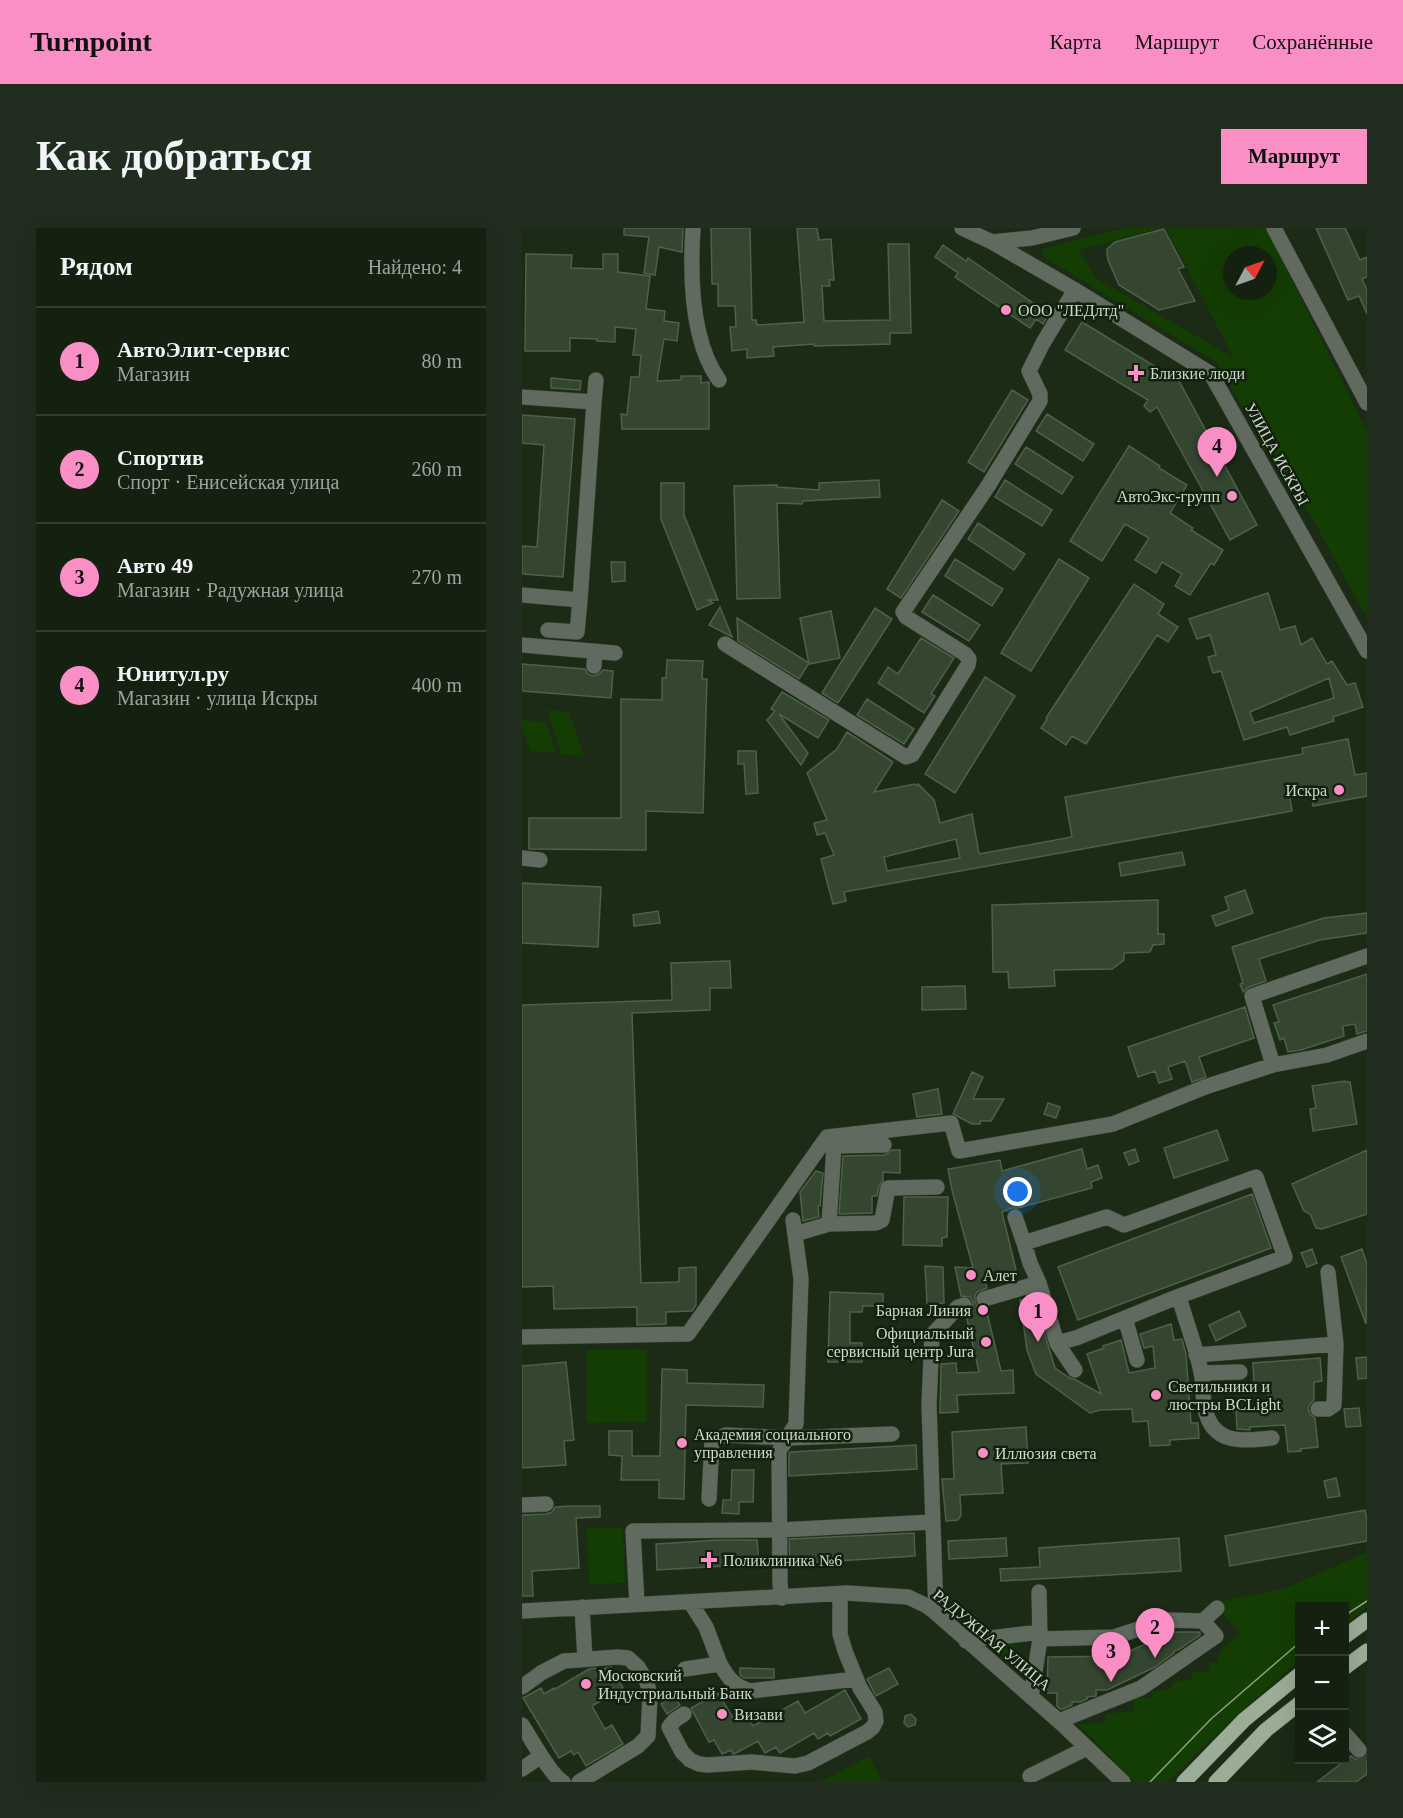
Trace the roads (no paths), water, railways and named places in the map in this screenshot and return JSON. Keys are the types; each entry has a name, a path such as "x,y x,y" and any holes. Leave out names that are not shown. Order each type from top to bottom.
{"main road":[{"path":"1349,1633 1367,1620"},
{"path":"1349,1664 1367,1651"},
{"path":"1184,1782 1244,1720 1295,1677"},
{"path":"1216,1782 1266,1730 1295,1706"}],"street":[{"path":"693,228 694,301 701,343 709,367 718,380"},
{"name":"УЛИЦА ИСКРЫ","path":"962,228 992,242 1075,290 1211,374 1367,651"},
{"path":"992,242 1032,238 1072,228"},
{"path":"1274,228 1363,387 1367,403"},
{"path":"725,644 906,757 912,755 968,665 969,659 965,654 906,617 903,612 988,486 1040,401 1040,394 1029,371 1075,290"},
{"path":"548,630 577,632 596,380"},
{"path":"522,397 594,402"},
{"path":"522,595 580,600"},
{"path":"571,649 572,632"},
{"path":"522,645 571,649 594,659 615,653"},
{"path":"522,858 540,860"},
{"path":"1274,1065 1252,996 1367,956"},
{"path":"522,1337 687,1334 827,1137 951,1123 959,1151 1113,1125 1205,1087 1274,1065 1327,1055 1367,1041"},
{"path":"829,1224 834,1146 884,1145"},
{"path":"1024,1243 1107,1217 1124,1224 1256,1177 1285,1257 1076,1338 1057,1343"},
{"path":"782,1598 779,1451 796,1424 801,1279 794,1227 876,1223 882,1220 888,1188 936,1187"},
{"path":"1016,1217 1030,1263 1040,1282 1057,1343 1075,1370"},
{"path":"1318,1409 1328,1409 1334,1405 1336,1344 1329,1272"},
{"path":"984,1299 1040,1282"},
{"path":"1179,1297 1202,1373 1205,1409 1212,1429 1228,1439 1272,1438"},
{"path":"936,1613 930,1405 932,1335 958,1307 964,1305"},
{"path":"1125,1318 1137,1360"},
{"path":"1196,1355 1336,1344"},
{"path":"1202,1373 1240,1372"},
{"path":"709,1499 712,1442 726,1435 787,1438 892,1434"},
{"path":"522,1505 546,1504"},
{"path":"637,1604 633,1531 780,1530 933,1522"},
{"path":"1032,1697 1040,1636 1039,1592"},
{"path":"684,1714 675,1719 669,1727 682,1752 690,1760 699,1764 752,1762 795,1766 808,1763 867,1732 876,1721 875,1712 856,1678 845,1651 840,1634 840,1594"},
{"name":"РАДУЖНАЯ УЛИЦА","path":"522,1611 840,1594 908,1597 936,1613 1061,1723 1123,1782"},
{"path":"690,1602 706,1628 720,1664 737,1686 750,1691 856,1678"},
{"path":"582,1608 585,1659"},
{"path":"966,1641 1040,1636 1114,1637 1166,1620 1203,1621 1217,1608"},
{"path":"1061,1723 1064,1719 1140,1688 1216,1636 1203,1621"},
{"path":"522,1687 541,1673 564,1661 617,1657 628,1658 638,1667 647,1682 650,1696 648,1736 638,1746 579,1782"},
{"path":"685,1669 720,1664"},
{"path":"522,1725 559,1780 563,1782"},
{"path":"1349,1738 1359,1750"},
{"path":"1030,1776 1087,1748"},
{"path":"522,1769 542,1756"}],"tunnel":[{"path":"1359,1750 1367,1760"}],"tram line":[{"path":"1349,1613 1367,1601"},
{"path":"1150,1782 1211,1719 1295,1646"}],"place":[{"name":"ООО \"ЛЕДлтд\"","path":"1006,310"},
{"name":"Близкие люди","path":"1136,373"},
{"name":"Юнитул.ру","path":"1217,477"},
{"name":"АвтоЭкс-групп","path":"1232,496"},
{"name":"Искра","path":"1339,790"},
{"name":"Алет","path":"971,1275"},
{"name":"Барная Линия","path":"983,1310"},
{"name":"Официальный сервисный центр Jura","path":"986,1342"},
{"name":"АвтоЭлит-сервис","path":"1038,1342"},
{"name":"Светильники и люстры BCLight","path":"1156,1395"},
{"name":"Академия социального управления","path":"682,1443"},
{"name":"Иллюзия света","path":"983,1453"},
{"name":"Поликлиника №6","path":"709,1560"},
{"name":"Спортив","path":"1155,1658"},
{"name":"Авто 49","path":"1111,1682"},
{"name":"Московский Индустриальный Банк","path":"586,1684"},
{"name":"Визави","path":"722,1714"}]}
